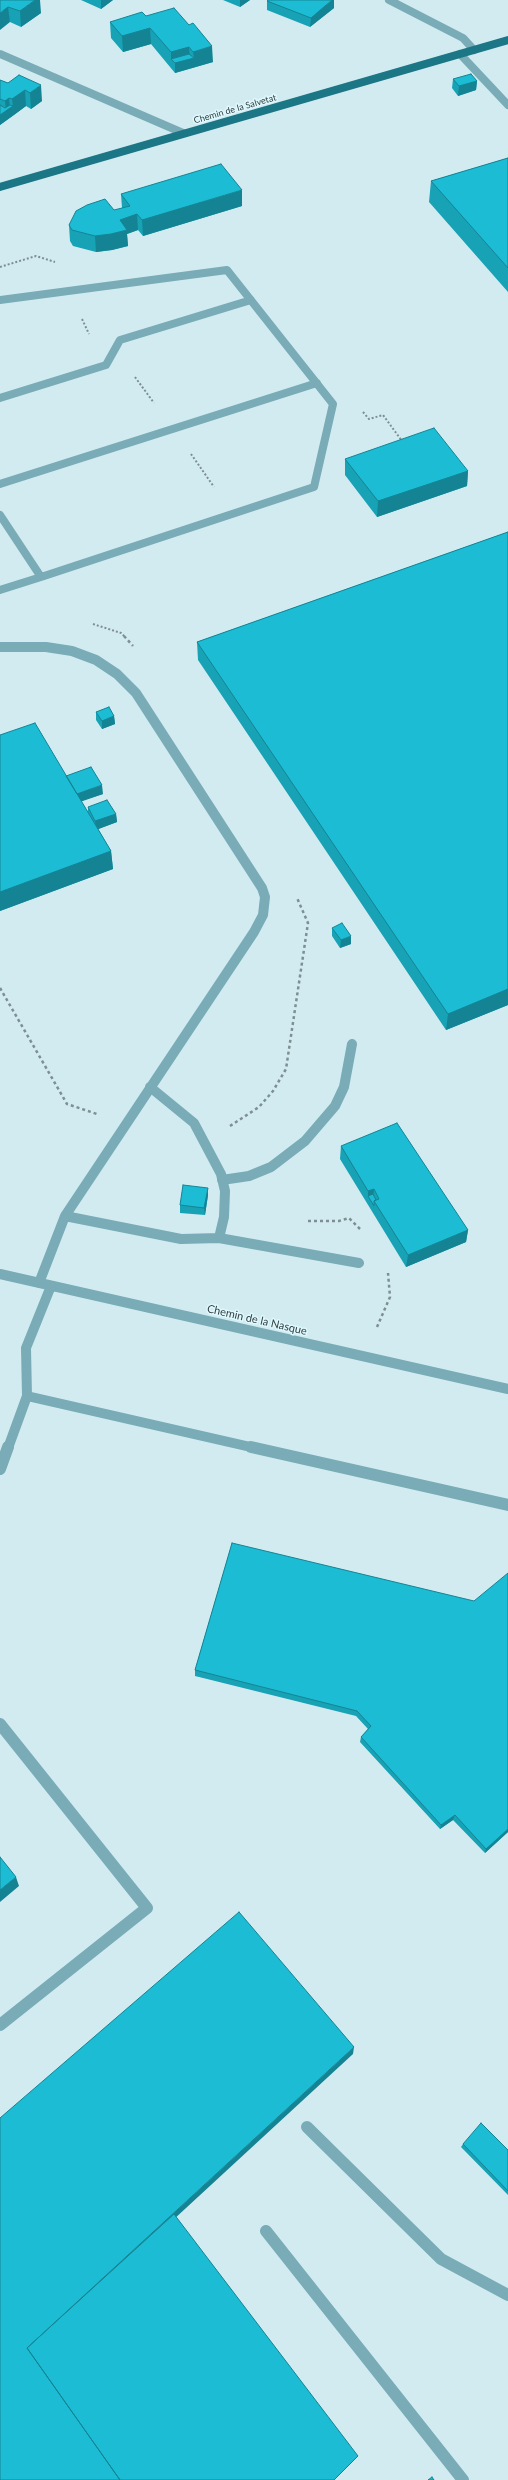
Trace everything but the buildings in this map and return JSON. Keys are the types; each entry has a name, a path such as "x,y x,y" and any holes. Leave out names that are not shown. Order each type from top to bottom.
{"main road":[{"name":"Chemin de la Salvetat","path":"0,187 508,40"}],"street":[{"path":"389,0 462,38 474,50"},
{"path":"0,54 183,133"},
{"path":"460,54 508,105"},
{"path":"0,300 227,270 333,404 314,487 0,590"},
{"path":"0,398 106,365 120,340 251,300"},
{"path":"0,484 317,383"},
{"path":"1,518 41,577"},
{"path":"0,647 46,647 72,651 96,660 117,674 136,693 262,888 265,897 263,915 254,932 65,1216 39,1283"},
{"path":"222,1180 249,1176 271,1166 305,1141 335,1106 344,1086 352,1044"},
{"path":"150,1087 194,1123 222,1180 226,1191 224,1217 219,1238"},
{"path":"65,1216 181,1239 219,1238 359,1263"},
{"name":"Chemin de la Nasque","path":"0,1274 508,1389"},
{"path":"0,1469 27,1396 26,1348 51,1286"},
{"path":"27,1396 508,1505"},
{"path":"0,1724 147,1908 0,2025"},
{"path":"307,2127 441,2259 508,2295"},
{"path":"266,2231 463,2480"}],"path":[{"path":"359,407 369,419 383,415 404,440 396,443"}]}
